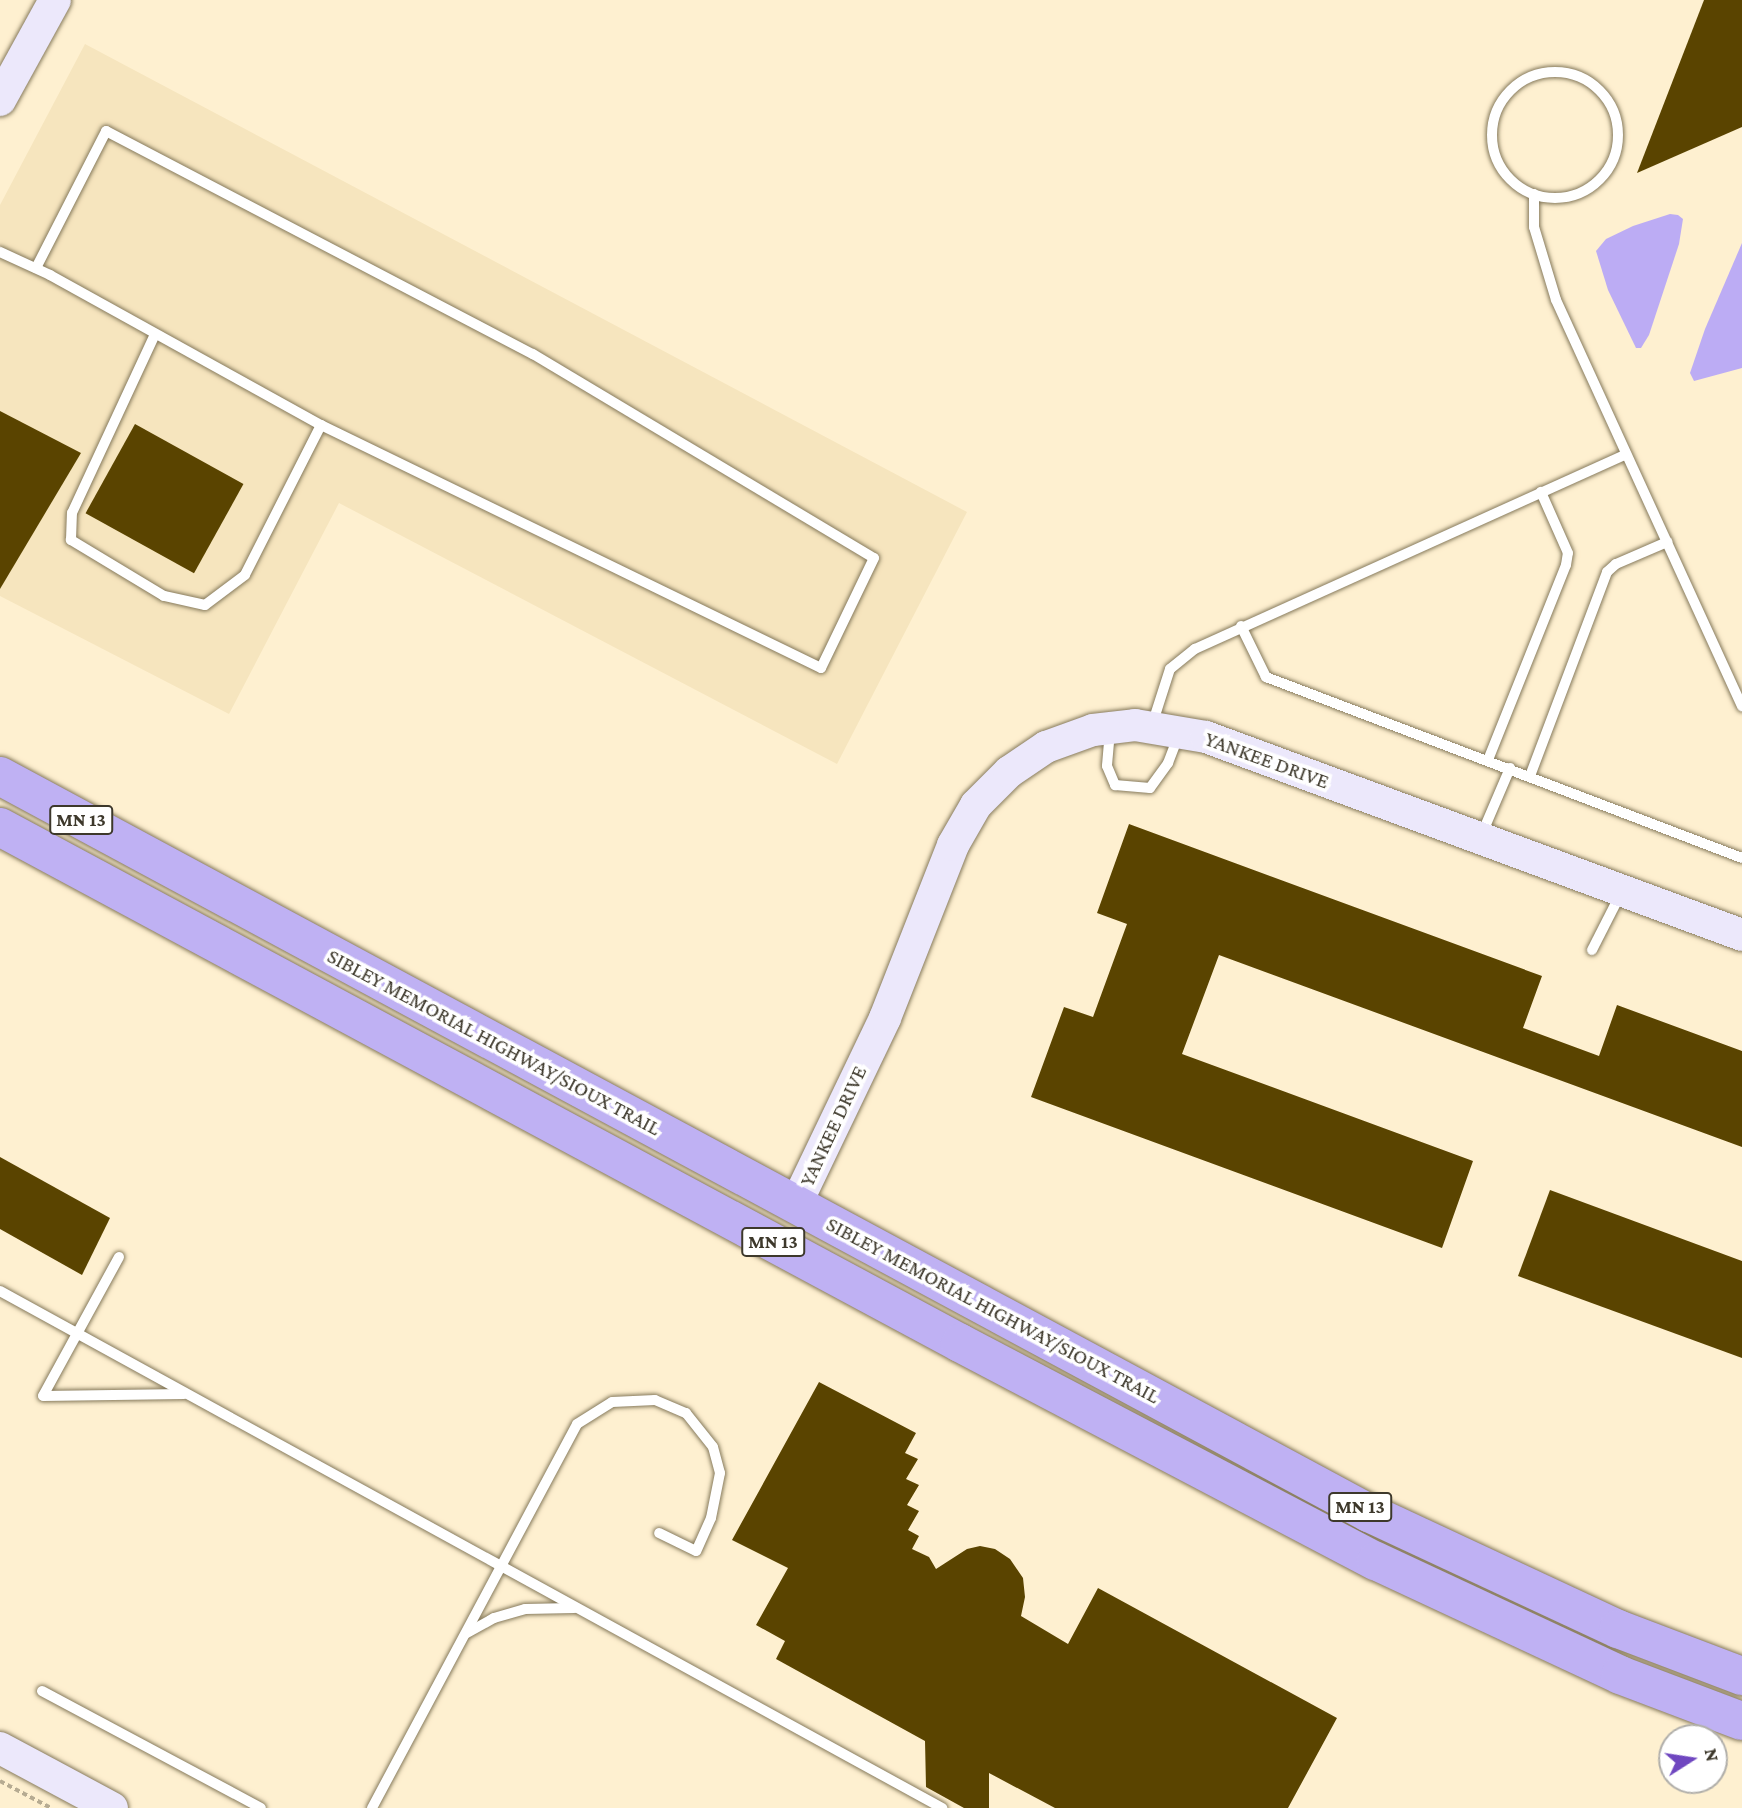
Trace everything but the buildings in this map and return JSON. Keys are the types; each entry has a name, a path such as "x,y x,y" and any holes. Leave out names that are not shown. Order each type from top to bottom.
{"highway":[{"name":"SIBLEY MEMORIAL HIGHWAY/SIOUX TRAIL","path":"0,776 1369,1513 1618,1629 1742,1676"},
{"name":"SIBLEY MEMORIAL HIGHWAY/SIOUX TRAIL","path":"0,827 960,1343 1376,1561 1620,1675 1742,1721"}],"street":[{"path":"0,100 55,0"},
{"name":"YANKEE DRIVE","path":"796,1204 885,1018 953,845 976,805 1009,772 1046,747 1093,730 1135,725 1206,737 1742,935"},
{"path":"0,1748 107,1807"}],"lane":[{"path":"1544,72 1583,78 1605,96 1617,120 1618,145 1612,164 1596,184 1572,197 1547,198 1534,194 1521,189 1502,170 1493,150 1492,125 1496,111 1507,93 1524,79 1544,72"},
{"path":"0,252 36,268 321,425 821,668 874,558 533,354 106,131 36,268"},
{"path":"1534,194 1534,227 1556,300 1742,705"},
{"path":"155,334 72,513 71,540 164,596 205,605 245,575 321,425"},
{"path":"1110,728 1107,766 1115,785 1150,788 1168,763 1166,730 1170,669 1195,649 1626,454"},
{"path":"1488,760 1566,565 1568,553 1541,492"},
{"path":"1530,776 1607,572 1616,564 1667,542"},
{"path":"1241,626 1266,677 1742,858"},
{"path":"1480,838 1510,768"},
{"path":"1592,950 1622,891"},
{"path":"119,1257 43,1395 187,1394"},
{"path":"0,1291 577,1608 920,1802 942,1808"},
{"path":"372,1808 503,1567 577,1423 612,1402 654,1399 686,1413 713,1447 720,1473 711,1518 696,1552 659,1533"},
{"path":"467,1633 494,1618 525,1609 577,1608"},
{"path":"42,1690 261,1808"}],"path":[{"path":"0,1781 51,1808"}],"shaded area":[{"path":"85,44 967,512 837,764 339,503 229,714 0,596 0,205"},
{"path":"1670,214 1683,219 1679,244 1649,335 1641,348 1636,348 1608,290 1596,251 1606,239 1633,226"},
{"path":"1742,243 1742,368 1694,381 1690,373 1705,329"}]}
